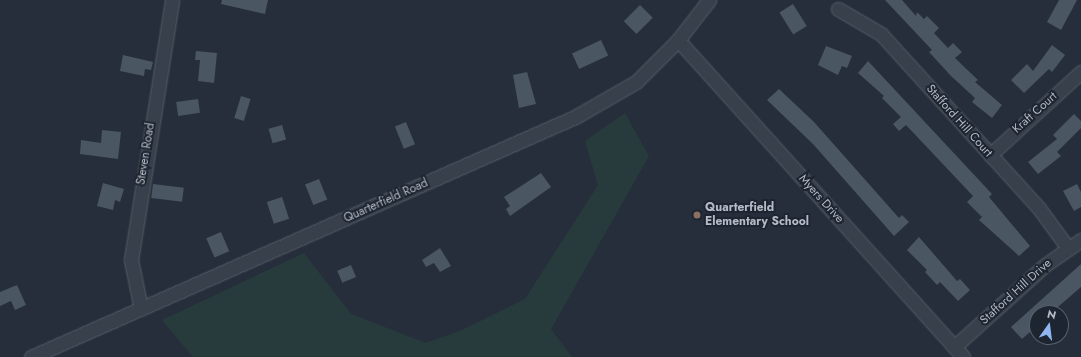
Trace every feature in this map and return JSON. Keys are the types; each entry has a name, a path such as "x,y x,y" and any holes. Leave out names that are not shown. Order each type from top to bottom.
{"street":[{"name":"Steven Road","path":"141,309 131,260 172,0"},
{"name":"Quarterfield Road","path":"31,357 575,117 636,82 678,40 709,0"},
{"name":"Stafford Hill Court","path":"838,9 881,34 1038,207 1068,248"},
{"name":"Myers Drive","path":"678,40 963,357"},
{"name":"Kraft Court","path":"990,155 1081,72"},
{"name":"Stafford Hill Drive","path":"954,347 1045,264 1081,240"}],"shaded area":[{"path":"625,113 649,156 551,329 572,357 193,357 162,320 304,253 351,314 426,343 462,330 525,299 598,185 585,141"}],"building":[{"path":"222,0 268,0 265,14 221,4"},
{"path":"885,0 902,0 916,16 917,12 924,19 927,16 939,28 934,33 948,48 953,43 962,52 955,58 978,80 975,82 1002,105 992,118 972,102 975,98 951,76 929,52 932,50"},
{"path":"1059,0 1077,0 1061,30 1047,22"},
{"path":"793,4 807,26 793,35 779,12"},
{"path":"640,5 653,18 636,34 624,21"},
{"path":"601,40 608,55 579,69 572,54"},
{"path":"1052,45 1065,55 1052,72 1049,69 1024,93 1011,80 1027,64 1033,71"},
{"path":"826,46 852,56 847,68 842,66 838,75 818,65"},
{"path":"196,51 217,53 214,83 198,81 200,60 195,60"},
{"path":"123,55 153,62 151,70 145,69 144,76 120,71"},
{"path":"868,61 992,194 989,197 1030,246 1019,256 979,220 982,217 967,202 973,196 906,125 899,131 893,124 901,117 882,98 884,96 858,73"},
{"path":"527,72 536,104 519,108 513,75"},
{"path":"779,89 814,122 899,218 902,215 909,222 894,236 813,144 767,100"},
{"path":"241,96 251,99 244,121 234,118"},
{"path":"198,99 200,113 178,116 176,102"},
{"path":"1074,114 1081,121 1081,128 1057,152 1061,156 1038,174 1028,162 1057,139 1053,135"},
{"path":"406,122 415,144 404,149 395,126"},
{"path":"282,125 286,139 273,143 269,129"},
{"path":"102,130 121,132 118,159 80,154 81,140 101,143"},
{"path":"541,173 551,187 510,216 506,209 510,206 504,197"},
{"path":"319,179 327,199 313,205 305,185"},
{"path":"103,183 124,189 120,202 115,200 113,210 97,206"},
{"path":"153,184 184,188 182,202 151,198"},
{"path":"1077,184 1081,192 1081,207 1074,211 1063,191"},
{"path":"282,197 289,219 274,224 267,202"},
{"path":"221,232 229,251 214,258 206,238"},
{"path":"919,237 957,281 960,279 970,290 958,301 940,282 937,285 925,272 927,270 907,250"},
{"path":"440,248 451,266 440,272 434,263 426,267 422,260"},
{"path":"1081,264 1081,287 1060,305 1035,305"},
{"path":"351,265 356,277 342,283 337,271"},
{"path":"17,285 26,305 15,310 11,301 0,306 0,292"},
{"path":"1029,311 1029,333 1022,339 1011,327"}],"place":[{"name":"Quarterfield Elementary School","path":"697,215"}]}
